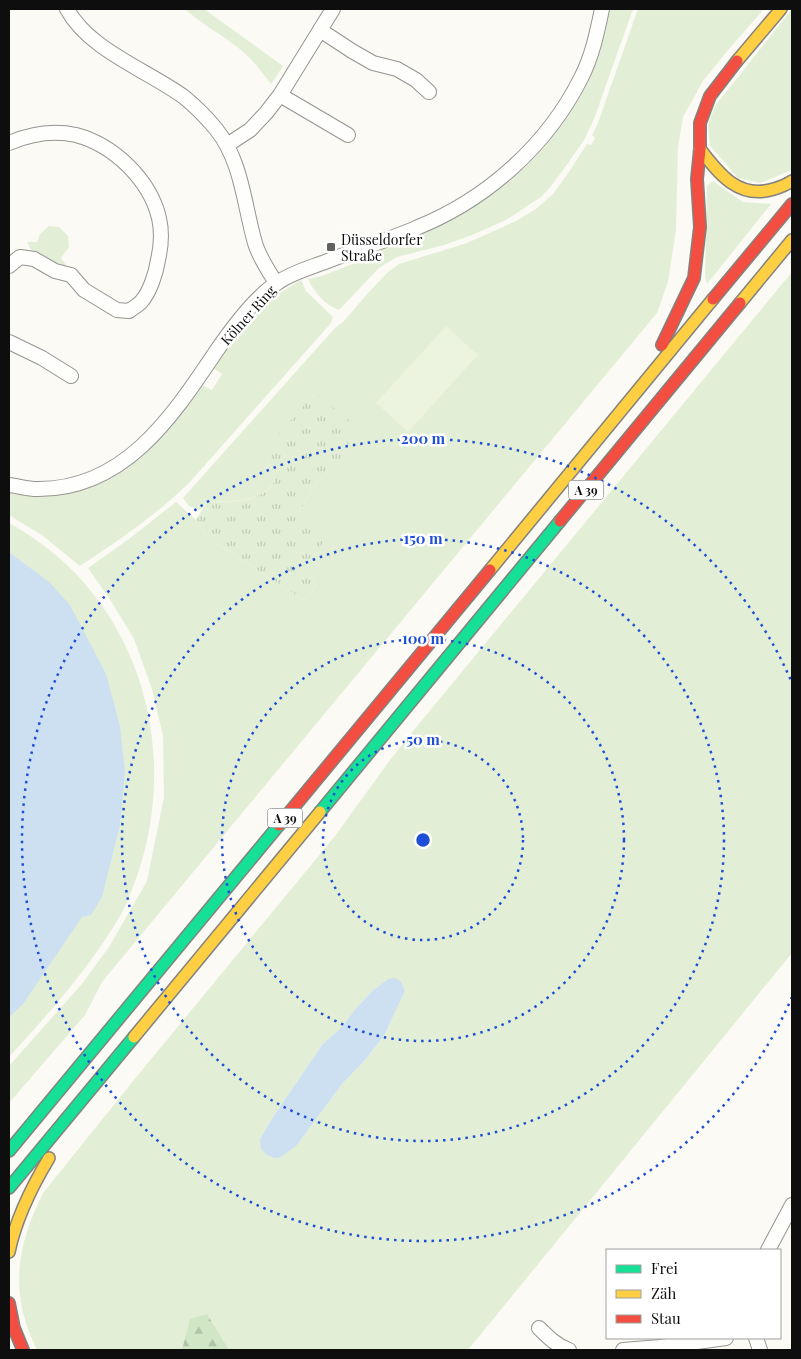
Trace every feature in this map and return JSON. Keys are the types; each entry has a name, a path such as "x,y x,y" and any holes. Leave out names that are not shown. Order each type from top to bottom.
{"highway":[{"path":"639,389 673,324 694,278 700,227 697,179 700,123 710,96 781,9"},
{"path":"700,149 716,171 740,189 764,192 787,185 792,181"},
{"name":"A 39","path":"9,1151 792,204"},
{"name":"A 39","path":"9,1188 792,240"},
{"path":"9,1252 32,1186 100,1078"},
{"path":"9,1303 14,1328 23,1350"}],"street":[{"path":"67,9 72,19 94,40 185,98 216,129 227,145 235,165 256,245 276,283"},
{"path":"227,145 250,130 266,113 280,95 333,9"},
{"name":"Kölner Ring","path":"9,485 37,489 71,485 101,475 135,454 160,429 228,335 255,303 276,283 300,271 417,228 452,212 488,189 521,159 554,122 581,78 596,38 602,9"},
{"path":"320,30 373,63 397,69 416,80 430,92"},
{"path":"280,95 348,135"},
{"path":"9,143 41,133 76,136 89,140 110,151 140,179 154,204 159,218 160,252 153,280 142,301 129,311 117,310 81,288 71,274 55,271 34,259 20,257 9,266"},
{"path":"9,342 42,358 71,376"},
{"path":"769,1249 792,1206"},
{"path":"539,1328 549,1338 569,1350"},
{"path":"623,1350 719,1339"}],"green space":[{"path":"185,9 204,9 283,66 271,84 244,53"},
{"path":"609,9 633,9 594,119 584,140 552,185 541,197 506,220 472,235 444,245 397,257 379,268 339,310 320,298 308,279 322,276 355,263 355,258 420,234 457,217 485,200 512,179 536,156 558,130 577,102 592,72 603,41"},
{"path":"638,9 764,9 703,81 683,117 678,147 676,230 668,282 657,313 102,982 85,1015 9,1103 9,1066 81,985 109,947 147,881 164,797 163,736 152,689 134,639 88,568 176,502 196,520 208,538 305,601 316,586 309,572 308,561 317,552 298,514 317,481 330,472 343,471 336,451 338,445 349,443 354,425 314,394 267,459 275,481 269,488 261,494 244,500 207,502 200,510 189,506 183,498 335,328 343,322 388,272 399,264 467,243 516,221 536,209 553,194 587,144 591,145 595,138 592,135 598,123"},
{"path":"792,9 792,170 760,183 738,178 710,146 708,125 715,106"},
{"path":"713,181 743,202 771,204 707,284 705,277 707,186"},
{"path":"49,226 59,227 68,236 69,247 61,258 66,265 56,265 47,261 31,250 27,242 37,242 40,234"},
{"path":"792,272 792,953 468,1350 37,1350 22,1309 19,1271 27,1233 43,1193 335,836 418,725","holes":["388,979 405,991 384,1036 365,1060 342,1084 297,1145 260,1139 322,1045 343,1026 371,992"]},
{"path":"301,280 306,291 333,317 331,323 189,483 150,517 80,566 43,536 9,515 9,493 42,496 72,493 98,485 122,472 165,434 202,385 212,390 222,374 213,368 232,342 263,308 287,288"},
{"path":"446,326 478,355 408,432 376,403"},
{"path":"315,393 355,425 349,444 339,445 336,451 348,454 350,463 343,472 330,472 317,481 298,514 326,537 317,552 308,561 309,572 316,586 305,601 208,538 196,520 207,502 245,500 262,494 269,488 275,481 267,459 276,437"},
{"path":"9,523 56,555 94,594 122,639 142,689 153,742 153,796 145,851 121,914 81,973 9,1057"},
{"path":"207,1314 229,1350 182,1350 190,1319"}],"water":[{"path":"9,552 49,582 70,605 106,674 120,726 125,772 120,825 102,897 91,915 82,917 23,1004 9,1017"},
{"path":"395,978 401,982 405,991 384,1036 365,1060 342,1084 297,1145 281,1157 274,1158 267,1155 261,1149 260,1139 322,1045 343,1026 371,992 388,979"}],"traffic: fast":[{"path":"320,812 560,521"},
{"path":"9,1151 279,825"},
{"path":"9,1188 134,1037"}],"traffic: slow":[{"path":"737,61 781,9"},
{"path":"700,149 723,176 740,188 750,191 762,191 774,189 792,181"},
{"path":"740,303 792,240"},
{"path":"490,570 713,299"},
{"path":"134,1037 320,812"},
{"path":"9,1252 25,1204 49,1158"}],"traffic: jam":[{"path":"662,345 694,278 700,227 697,179 700,123 710,96 737,61"},
{"path":"713,299 792,204"},
{"path":"560,521 740,303"},
{"path":"279,825 490,570"},
{"path":"9,1303 14,1328 23,1350"}],"place":[{"name":"Düsseldorfer Straße","path":"331,247"}]}
